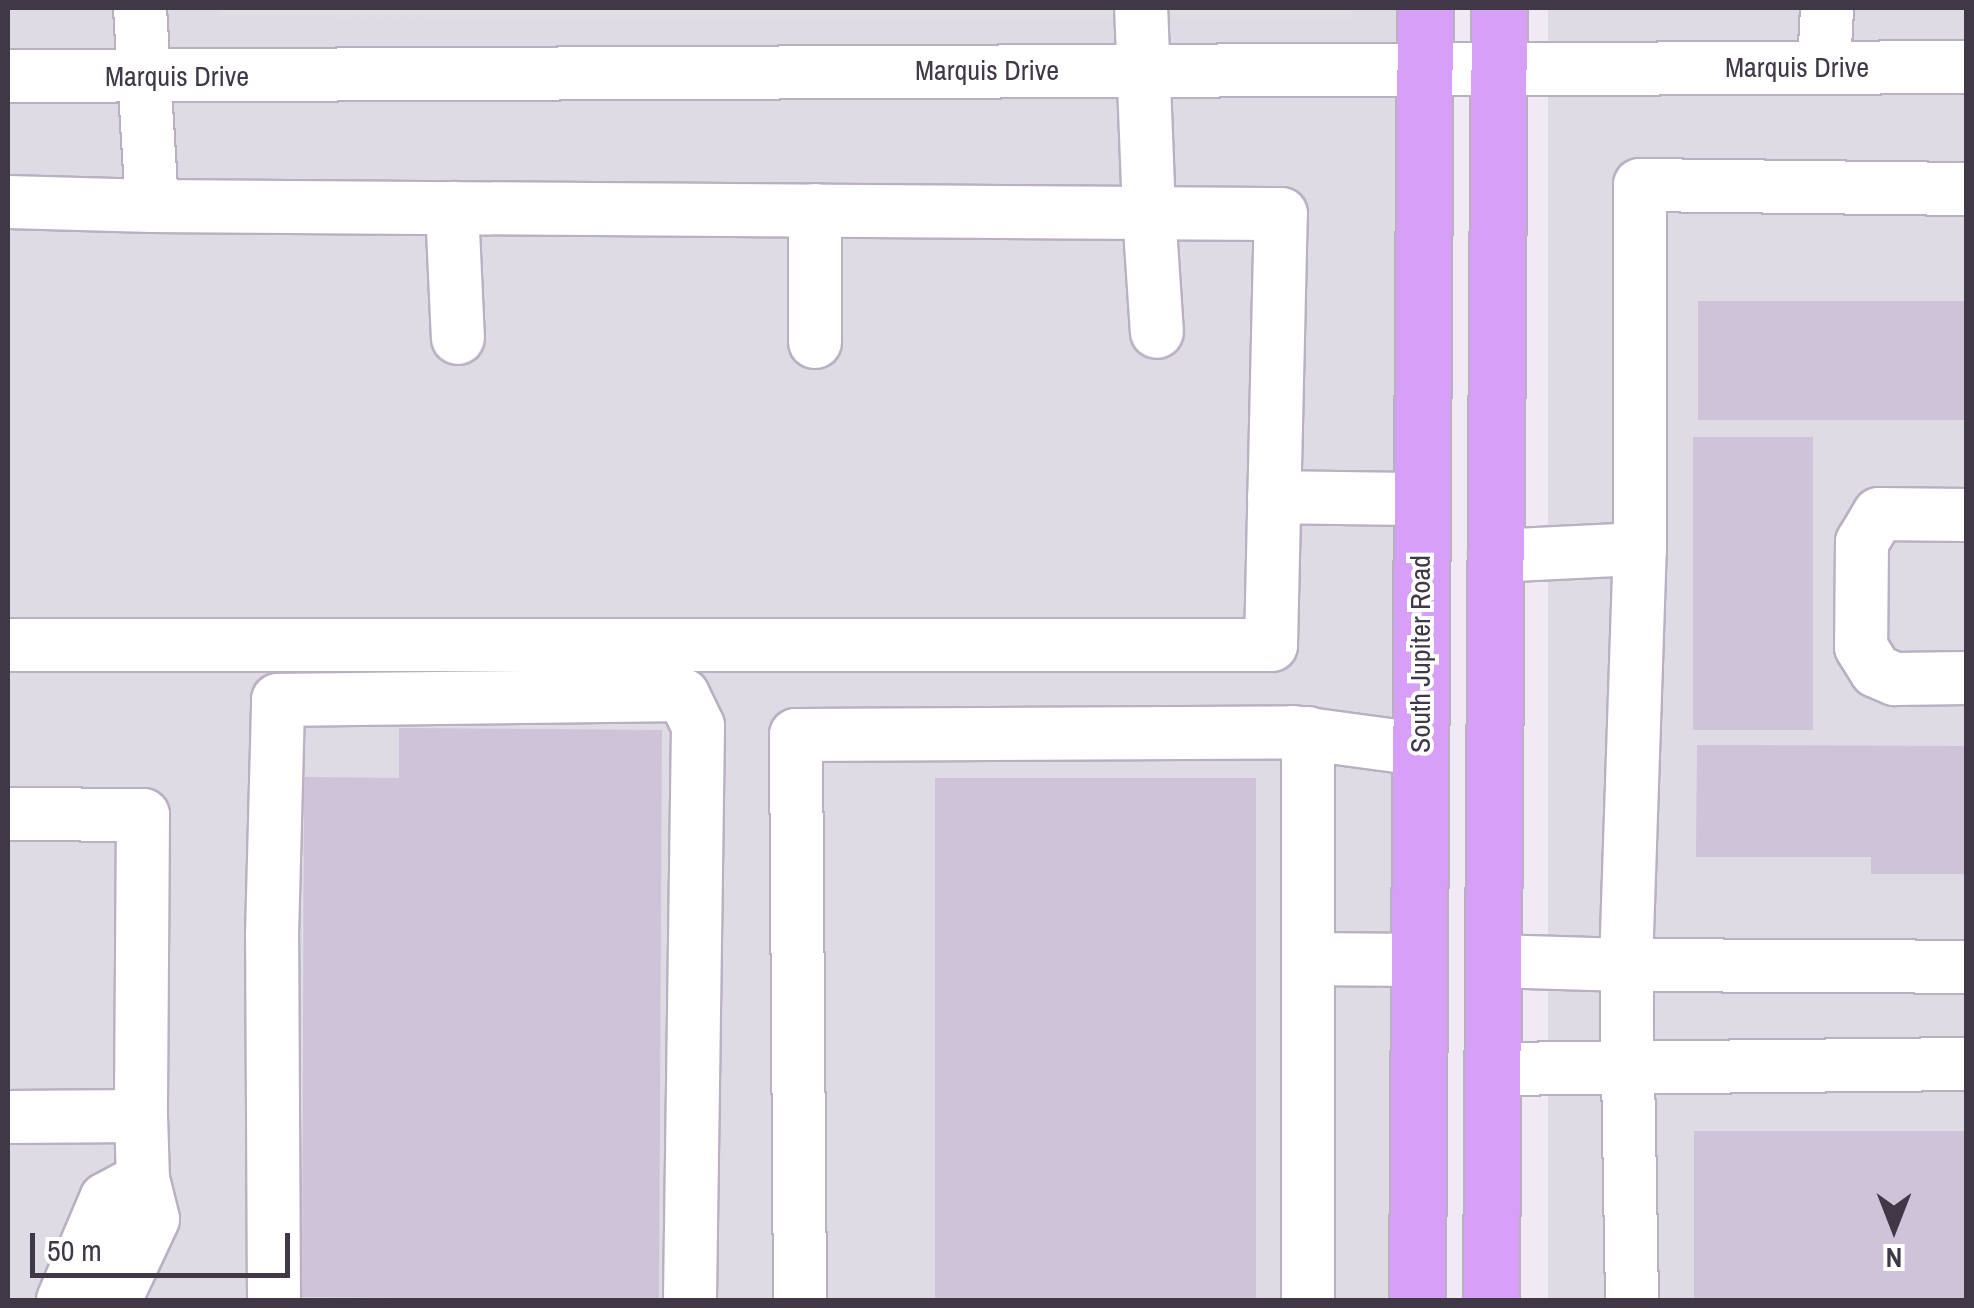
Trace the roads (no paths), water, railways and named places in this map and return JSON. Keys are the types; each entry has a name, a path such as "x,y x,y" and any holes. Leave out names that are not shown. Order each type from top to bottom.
{"main road":[{"name":"South Jupiter Road","path":"1417,1300 1426,8"},
{"path":"1491,1300 1500,8"},
{"path":"1418,960 1492,961"}],"street":[{"path":"140,8 152,206"},
{"path":"1141,8 1139,70 1156,332"},
{"path":"1824,66 1827,8"},
{"name":"Marquis Drive","path":"8,76 1966,67"},
{"path":"1632,1300 1626,965 1640,549 1640,184 1966,188"},
{"path":"8,202 1281,214 1271,645 8,645"},
{"path":"452,208 458,338"},
{"path":"815,210 815,342"},
{"path":"1274,497 1422,499"},
{"path":"1966,514 1878,514 1862,542 1861,647 1876,671 1895,678 1966,678"},
{"path":"1496,556 1640,549"},
{"path":"274,1300 272,935 278,700 684,695 698,726 690,1300"},
{"path":"800,1300 796,734 1308,733 1420,749"},
{"path":"1308,733 1308,1300"},
{"path":"8,814 142,815 141,1116 143,1179 153,1219 115,1300"},
{"path":"1308,959 1418,960"},
{"path":"1492,961 1966,967"},
{"path":"1492,1069 1966,1064"},
{"path":"8,1117 141,1116"},
{"path":"62,1300 106,1199 143,1179"}]}
